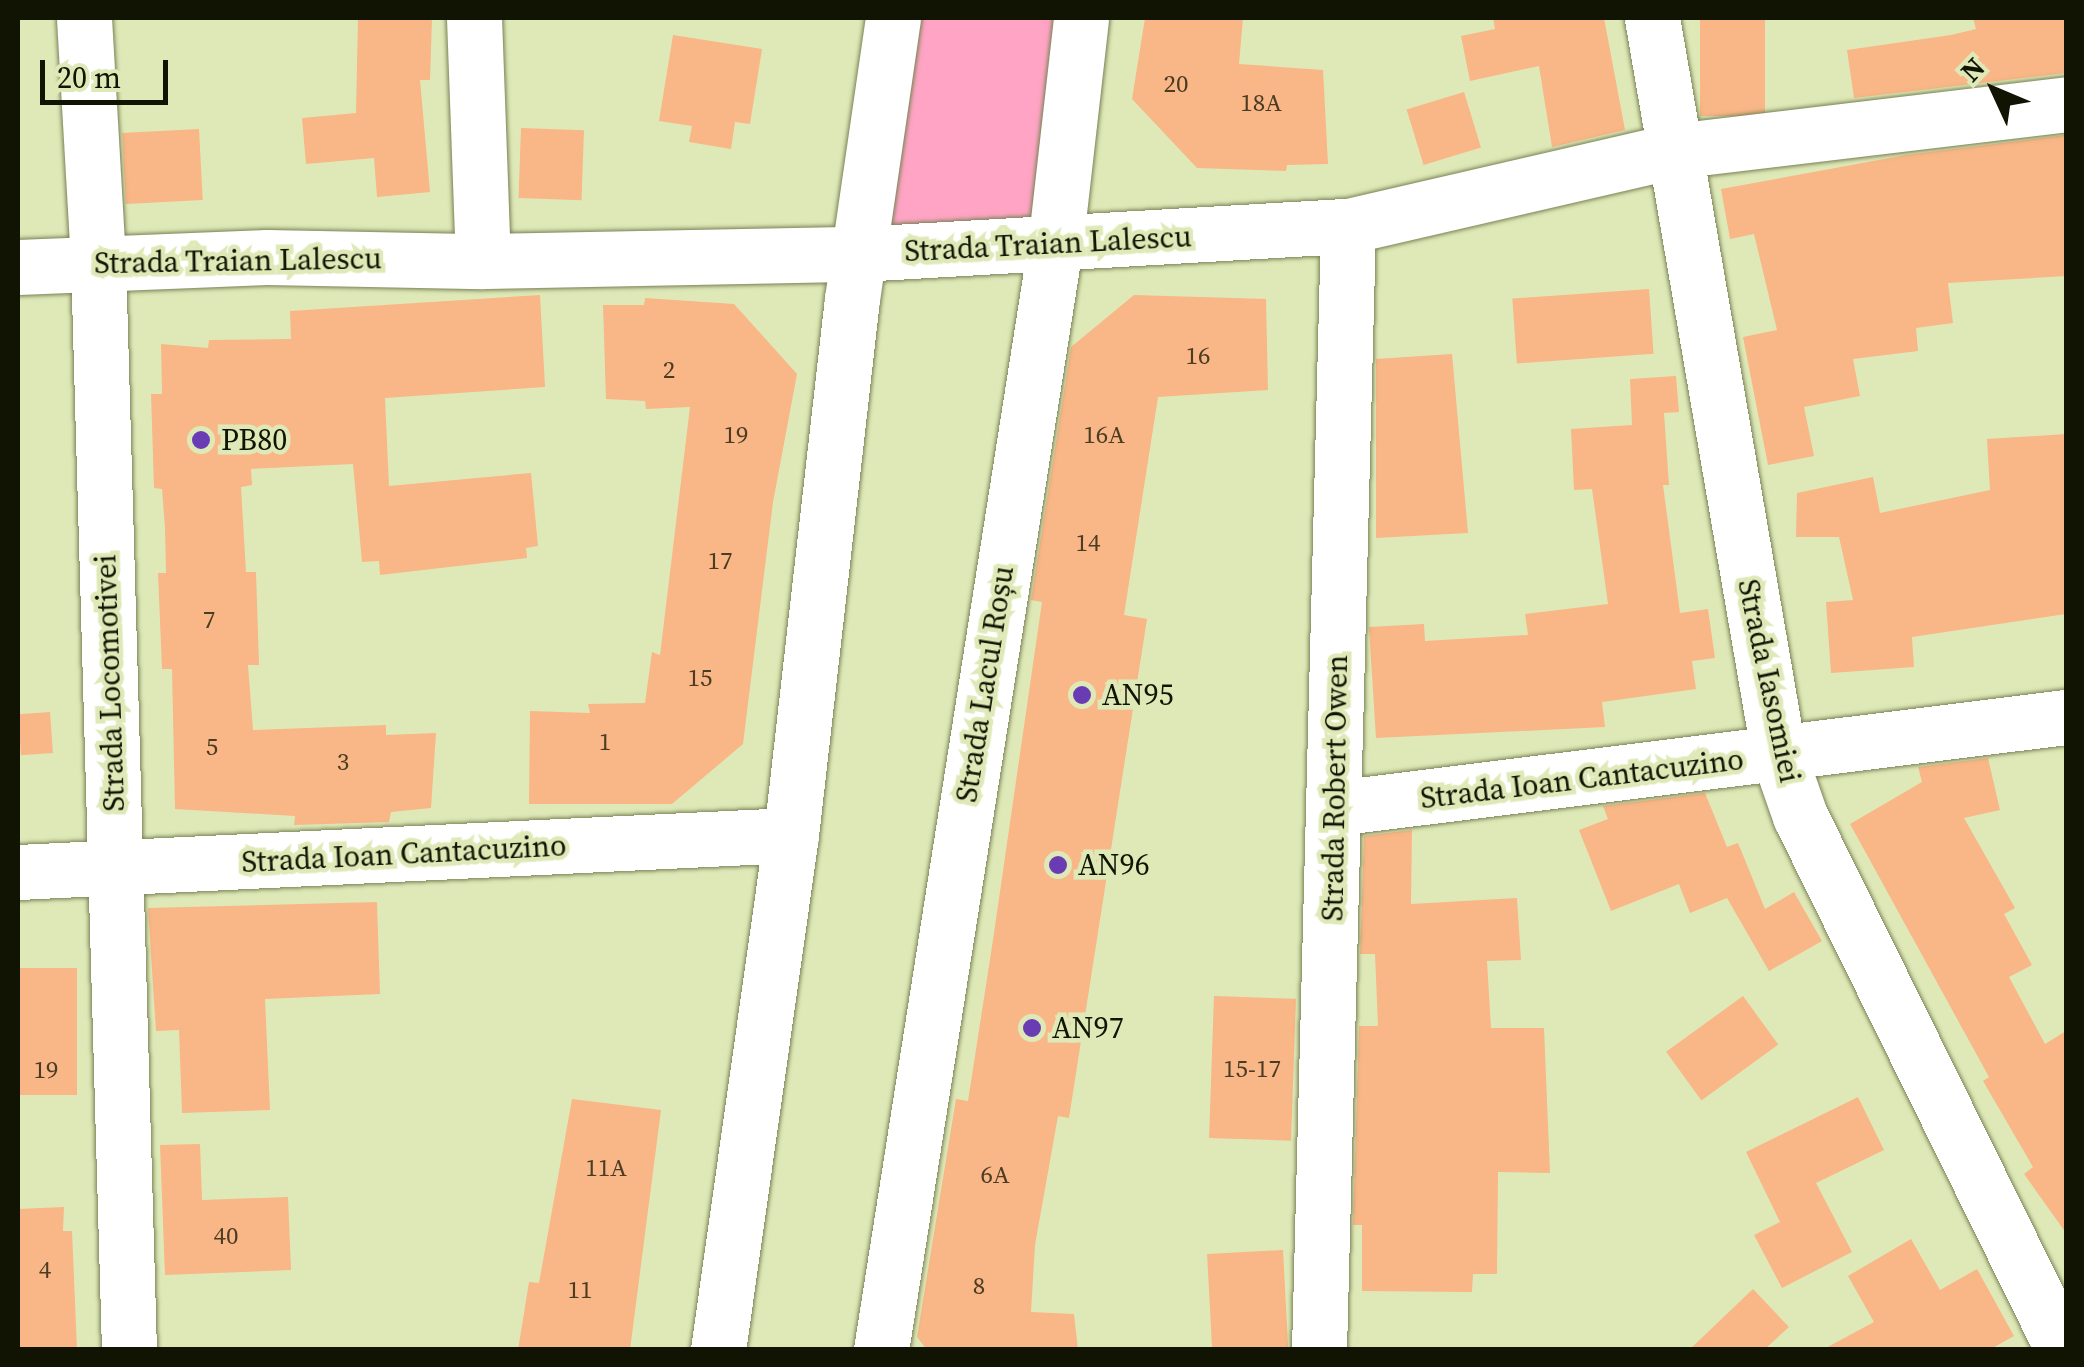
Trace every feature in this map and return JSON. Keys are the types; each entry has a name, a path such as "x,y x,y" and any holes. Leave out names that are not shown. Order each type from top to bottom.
{"street":[{"name":"Strada Locomotivei","path":"84,18 98,262 129,1350"},
{"path":"474,18 483,261"},
{"path":"718,1350 791,835 859,254 893,18"},
{"name":"Strada Lacul Roșu","path":"882,1350 1054,247 1081,18"},
{"name":"Strada Iasomiei","path":"1652,18 1779,756 1800,816 2052,1336"},
{"name":"Strada Traian Lalescu","path":"18,266 859,254 1054,247 1348,226 1674,151 2066,104"},
{"name":"Strada Robert Owen","path":"1319,1350 1348,226"},
{"name":"Strada Ioan Cantacuzino","path":"1335,808 1779,756 2066,717"},
{"name":"Strada Ioan Cantacuzino","path":"18,872 791,835"}],"shaded area":[{"path":"894,18 1088,18 1055,247 859,254"}],"building":[{"path":"358,18 432,18 430,80 420,80 430,192 377,197 374,158 306,164 302,118 356,113"},
{"path":"1145,18 1243,18 1239,64 1323,70 1328,164 1287,165 1286,171 1197,168 1132,99"},
{"path":"1493,18 1604,18 1625,130 1552,147 1539,66 1470,81 1461,36 1495,29"},
{"path":"1700,18 1765,18 1765,116 1700,116"},
{"path":"1973,18 2066,18 2066,73 1854,98 1847,50 1976,29"},
{"path":"673,35 762,49 750,124 735,122 731,149 689,142 692,126 659,121"},
{"path":"1464,92 1481,147 1424,165 1407,110"},
{"path":"521,128 584,130 582,200 519,198"},
{"path":"199,129 203,200 126,204 122,133"},
{"path":"2066,135 2066,276 1948,283 1953,323 1916,328 1918,351 1853,359 1860,396 1804,407 1814,456 1768,465 1743,337 1777,330 1754,234 1730,239 1721,189 1906,155"},
{"path":"1649,289 1654,354 1517,363 1512,299"},
{"path":"540,295 545,387 385,398 389,486 531,473 538,546 526,548 527,558 380,575 379,561 362,562 353,464 251,469 252,485 241,487 246,572 256,572 259,665 248,665 253,730 386,725 386,735 436,733 431,808 391,812 389,822 294,825 295,816 175,809 172,669 162,669 158,573 166,573 165,528 162,489 154,488 151,394 162,394 161,344 208,348 209,340 291,339 290,311"},
{"path":"1134,295 1266,299 1268,390 1158,397 1124,615 1147,619 1069,1118 1058,1116 1035,1245 1031,1312 1074,1314 1078,1350 927,1350 917,1337 956,1099 968,1101 1042,602 1031,600 1071,347"},
{"path":"645,298 734,304 797,374 773,502 743,744 672,804 529,804 530,711 590,713 588,704 645,703 652,652 660,655 690,407 646,409 645,401 606,399 603,305 644,305"},
{"path":"1452,354 1468,533 1376,538 1376,359"},
{"path":"1676,376 1679,412 1664,413 1669,485 1663,485 1680,613 1708,609 1715,658 1692,661 1696,689 1602,702 1605,727 1376,738 1369,627 1424,624 1425,641 1528,635 1525,614 1608,604 1592,489 1574,490 1571,429 1632,425 1630,379"},
{"path":"2066,434 2066,614 1912,637 1914,667 1831,673 1826,602 1853,600 1839,537 1796,537 1797,493 1873,477 1880,513 1990,490 1987,439"},
{"path":"50,712 53,753 21,755 18,714"},
{"path":"1988,758 2000,810 1964,818 2015,908 2004,914 2032,965 2009,977 2045,1044 2066,1031 2066,1233 2024,1174 2033,1167 1983,1081 1989,1077 1850,824 1922,782 1918,767"},
{"path":"1705,793 1727,847 1738,843 1765,909 1794,892 1822,941 1769,971 1727,898 1690,913 1679,884 1611,911 1579,830 1608,819 1603,806"},
{"path":"1412,830 1411,904 1517,898 1521,960 1487,961 1491,1028 1544,1028 1550,1173 1498,1172 1497,1274 1473,1274 1472,1292 1362,1291 1362,1225 1353,1225 1359,1026 1378,1026 1375,954 1360,954 1364,836"},
{"path":"377,902 380,994 265,999 270,1110 182,1113 179,1030 156,1031 148,908"},
{"path":"18,968 77,968 77,1095 18,1095"},
{"path":"1214,996 1296,999 1291,1141 1209,1138"},
{"path":"1743,996 1778,1045 1701,1100 1666,1052"},
{"path":"1858,1097 1884,1150 1816,1183 1852,1252 1782,1288 1754,1235 1780,1222 1746,1152"},
{"path":"572,1099 661,1110 630,1350 518,1350 529,1282 539,1283"},
{"path":"200,1144 202,1200 288,1197 291,1270 165,1275 160,1145"},
{"path":"64,1207 63,1231 72,1231 77,1350 18,1350 18,1209"},
{"path":"1911,1239 1940,1290 1977,1269 2014,1336 1989,1350 1822,1350 1874,1322 1848,1276"},
{"path":"1283,1250 1288,1350 1212,1350 1207,1254"},
{"path":"1753,1289 1789,1327 1764,1350 1689,1350"}],"place":[{"name":"PB80","path":"201,440"},
{"name":"AN95","path":"1082,695"},
{"name":"AN96","path":"1058,865"},
{"name":"AN97","path":"1032,1028"}]}
